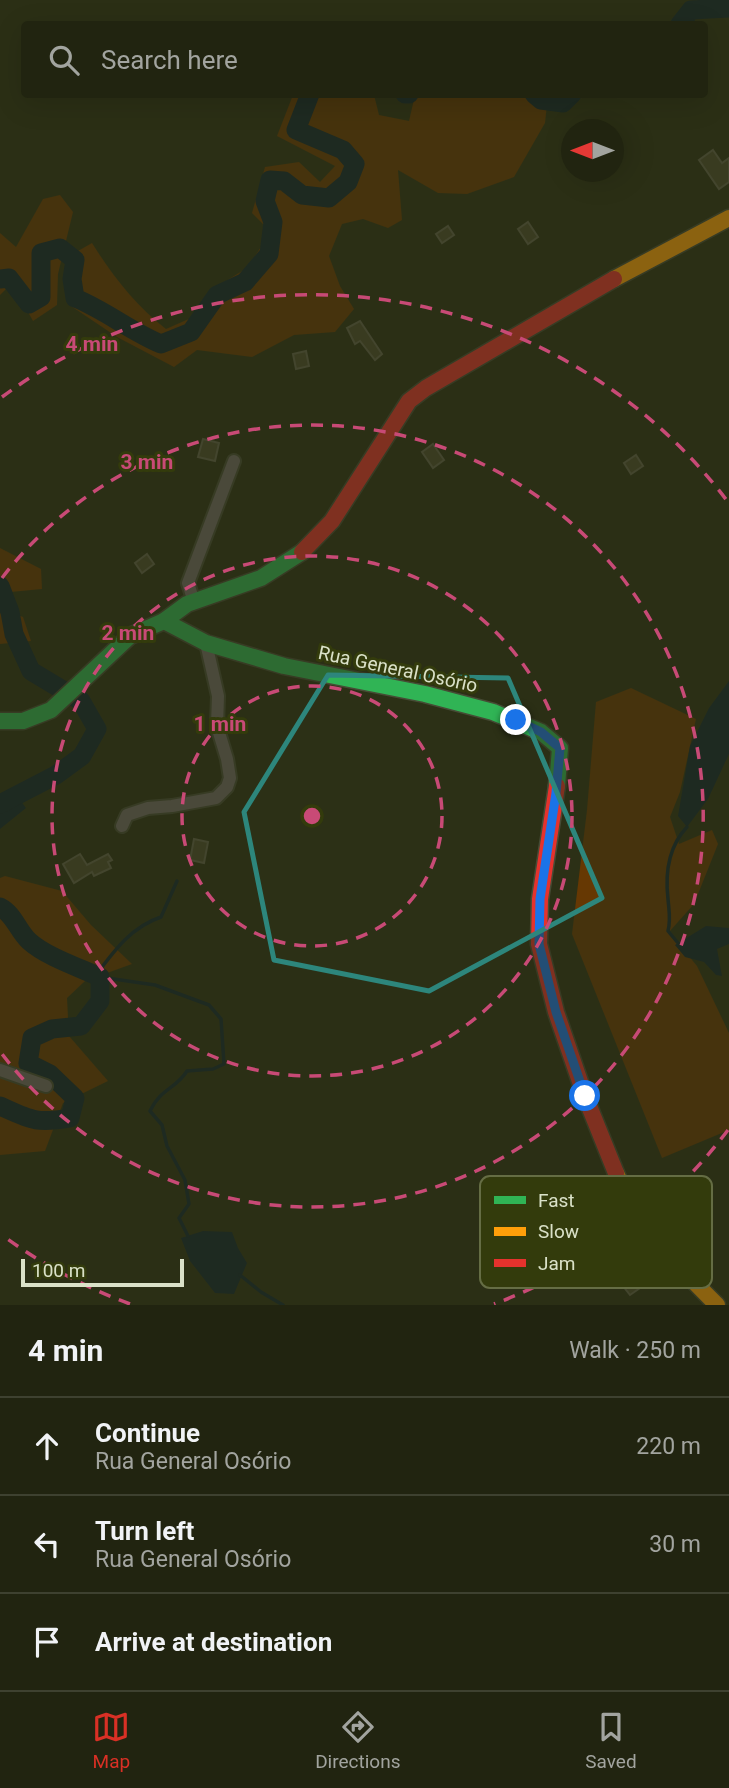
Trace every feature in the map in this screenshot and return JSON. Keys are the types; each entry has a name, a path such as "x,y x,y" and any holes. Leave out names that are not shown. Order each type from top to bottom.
{"street":[{"path":"0,721 28,722 58,706 130,636 164,621 194,602 261,578 285,565 309,547 332,521 409,401 426,388 589,292 729,218"},
{"path":"194,602 188,583 234,461"},
{"name":"Rua General Osório","path":"164,621 206,643 284,666 425,694 493,712 541,732 560,748 540,899 539,944 552,999 585,1096 617,1176"},
{"path":"122,826 127,815 148,808 216,798 227,787 230,778 217,726 218,696 206,643"},
{"path":"0,1070 46,1086"},
{"name":"Rua General Osório","path":"700,1288 717,1305"}],"highlighted area":[{"path":"328,675 508,678 602,898 429,991 274,960 244,812"}],"shaded area":[{"path":"292,98 375,98 379,115 409,121 414,98 548,98 545,123 514,177 467,194 438,193 398,170 402,220 388,228 363,219 342,224 329,256 340,286 354,309 335,332 294,335 252,357 197,350 174,367 117,337 71,306 78,251 92,243 125,289 166,329 191,318 208,292 247,268 271,232 252,213 265,167 299,162 320,182 335,166 277,136"},
{"path":"60,195 73,212 58,274 57,305 33,321 12,283 0,295 0,233 16,247 43,199"},
{"path":"0,548 41,569 42,589 0,593"},
{"path":"0,608 23,617 31,641 0,644"},
{"path":"631,688 696,719 680,792 670,817 679,844 712,830 718,844 694,904 669,932 697,966 729,1033 729,1130 662,1158 572,934 587,810 596,702"},
{"path":"5,876 62,891 91,925 132,964 85,981 67,998 69,1036 108,1081 63,1103 45,1151 0,1155 0,878"}],"water":[{"path":"729,681 729,754 708,799 687,827 678,816 690,746 709,708"},
{"path":"13,790 26,808 0,829 0,796"},
{"path":"706,926 729,928 729,944 717,949 722,976 716,975 704,962 685,957 675,945"},
{"path":"203,1231 232,1232 247,1263 234,1294 215,1293 190,1261 181,1238"}],"building":[{"path":"713,150 722,163 729,158 729,182 719,189 699,160"},
{"path":"528,222 538,237 528,244 518,229"},
{"path":"448,226 454,235 442,243 436,234"},
{"path":"360,321 382,354 375,360 360,341 355,344 347,328"},
{"path":"306,351 309,366 296,369 293,354"},
{"path":"203,439 219,443 215,461 198,457"},
{"path":"433,444 444,460 433,468 422,452"},
{"path":"636,455 643,466 631,474 624,463"},
{"path":"147,554 154,564 142,573 135,563"},
{"path":"194,839 208,842 204,863 190,860"},
{"path":"80,854 87,865 108,854 112,860 108,862 111,868 94,876 92,872 74,883 63,864"},
{"path":"625,1288 640,1288 630,1295"}],"waterway":[{"path":"682,21 691,10 729,8"},
{"path":"0,279 9,278 29,304 41,297 41,253 60,248 75,260 72,279 75,298 161,344 191,332 217,295 245,282 269,254 273,222 265,201 270,180 284,181 302,195 329,198 348,182 355,164 343,150 296,130 308,98"},
{"path":"539,98 563,103 568,98"},
{"path":"0,586 10,612 14,634 31,671 81,701 97,729 82,756 56,775 0,804"},
{"path":"678,943 668,931 670,919 667,879 672,851 687,827"},
{"path":"96,975 132,933 161,917 177,881"},
{"path":"0,907 36,946 53,957 100,977 100,1001 81,1026 52,1029 32,1038 28,1063 50,1074 75,1098 70,1118 34,1120 0,1106"},
{"path":"100,977 155,985 209,1005 221,1019 224,1064 213,1069 187,1071 154,1103 150,1111 162,1125 167,1146 185,1180 189,1204 179,1218 188,1236"},
{"path":"240,1275 283,1305"}],"traffic: fast":[{"path":"0,721 23,721 51,710 130,636 164,621 187,604 261,578 302,552"},
{"path":"164,621 206,643 284,666 425,694 493,712 541,732 560,748 557,786"}],"traffic: slow":[{"path":"614,279 729,218"},
{"path":"700,1288 717,1305"}],"traffic: jam":[{"path":"302,552 332,521 409,401 426,388 614,279"},
{"path":"557,786 540,899 539,944 556,1012 585,1096 616,1173"}],"route":[{"path":"516,720 541,732 560,748 552,825 540,899 539,944 556,1012 585,1096"}]}
